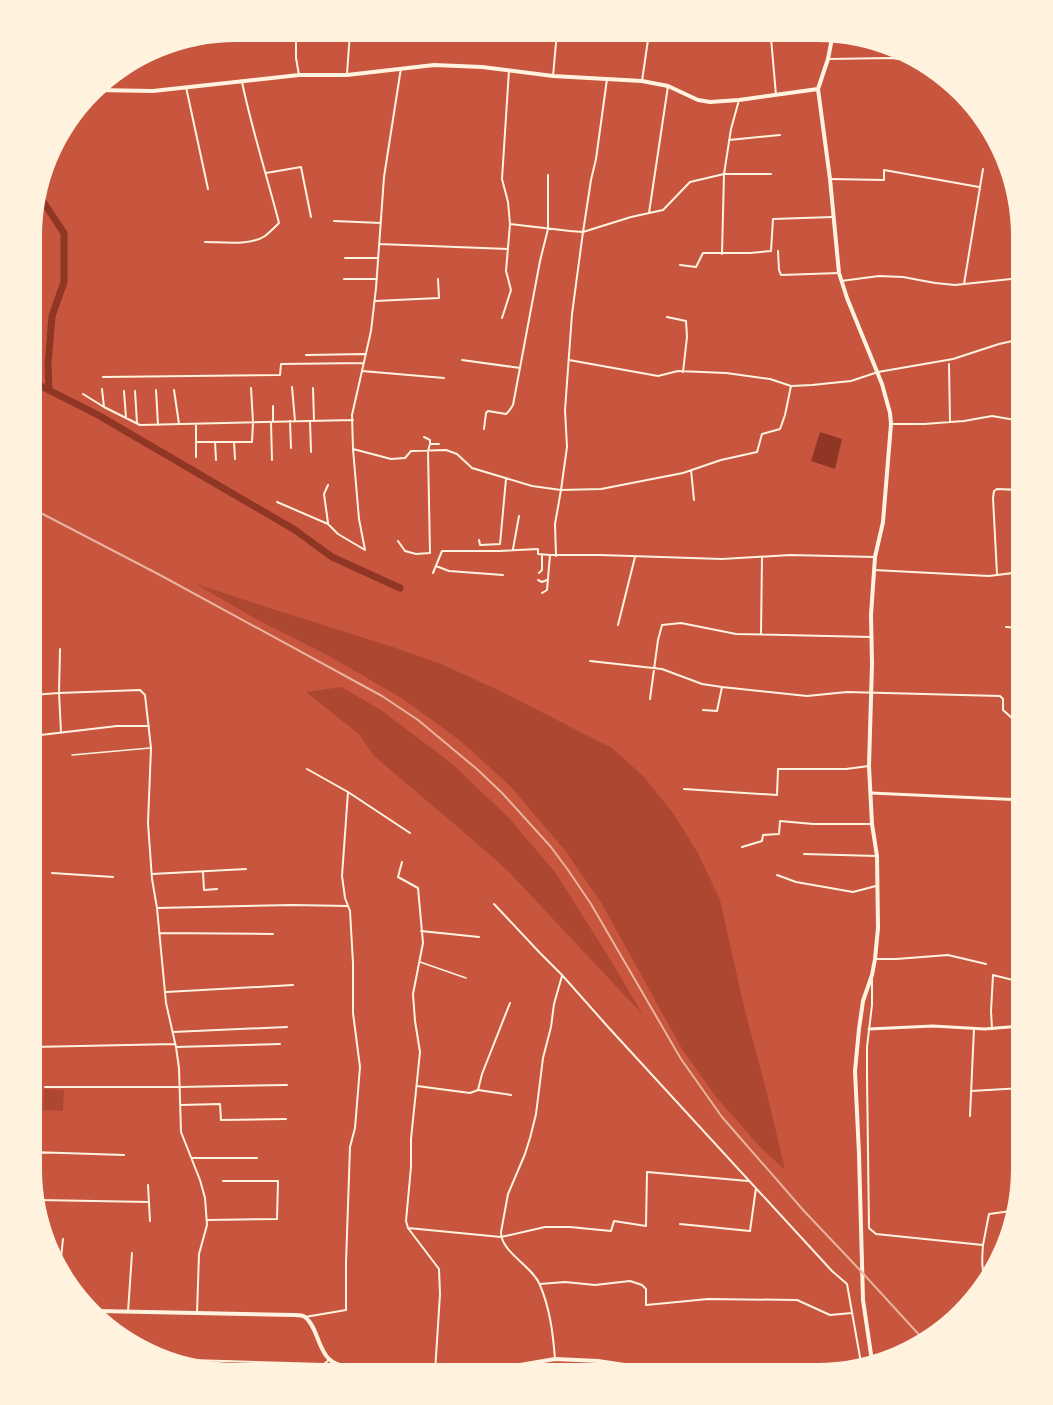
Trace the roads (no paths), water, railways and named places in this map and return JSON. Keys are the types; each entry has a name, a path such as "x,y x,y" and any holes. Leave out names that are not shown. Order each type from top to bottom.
{"main road":[{"path":"831,43 818,89 839,273 878,372 891,424 883,522 875,557 871,615 869,766 872,824 877,856 878,928 872,975 862,1010 855,1071 860,1154 863,1300 871,1355"},
{"path":"108,90 153,91 299,75 347,75 434,65 509,70 553,76 642,81 668,86 698,100 710,102 818,89"},
{"path":"105,1311 304,1317 312,1327 323,1351 334,1363"},
{"path":"529,1363 555,1359 611,1363"}],"street":[{"path":"296,42 299,75"},
{"path":"347,75 349,42"},
{"path":"553,76 556,42"},
{"path":"642,81 648,42"},
{"path":"771,42 776,95"},
{"path":"828,59 894,58"},
{"path":"277,502 328,524 338,534 365,550 359,519 353,420 371,331 384,177 400,68"},
{"path":"502,318 511,290 506,271 510,224 508,202 502,179 509,70"},
{"path":"556,556 555,524 567,447 565,410 572,314 607,79"},
{"path":"205,242 252,241 264,237 279,223 250,121 242,82"},
{"path":"649,213 668,86"},
{"path":"186,87 208,189"},
{"path":"722,254 724,174 731,129 739,100"},
{"path":"729,140 780,135"},
{"path":"266,173 301,167 311,217"},
{"path":"964,284 983,169"},
{"path":"830,179 884,180 884,170 979,187"},
{"path":"510,224 583,231 663,210 690,182 724,174 771,174"},
{"path":"483,429 488,411 506,414 513,405 548,229 548,175"},
{"path":"680,265 696,267 703,253 750,253 771,250 772,219 833,217"},
{"path":"334,221 381,223"},
{"path":"379,244 508,249"},
{"path":"778,251 781,275 839,273"},
{"path":"345,258 378,258"},
{"path":"841,280 879,276 903,277 955,285 1011,279"},
{"path":"345,279 377,279"},
{"path":"375,301 439,298 438,279"},
{"path":"667,317 686,321 687,337 683,372"},
{"path":"569,360 658,376 683,372 726,373 770,379 791,386 812,386 851,381 878,372 953,358 1011,341"},
{"path":"306,355 365,354"},
{"path":"462,360 520,368"},
{"path":"103,377 280,375 281,364 363,363"},
{"path":"949,364 950,422"},
{"path":"362,371 444,378"},
{"path":"353,449 391,459 405,459 411,451 446,450 457,454 472,468 532,486 561,490 601,489 691,470 721,460 758,452 762,434 780,429 791,386"},
{"path":"292,387 295,421"},
{"path":"196,442 252,442 251,388"},
{"path":"311,452 313,388"},
{"path":"102,389 105,407"},
{"path":"156,390 158,424"},
{"path":"174,390 179,424"},
{"path":"124,391 126,418"},
{"path":"135,391 137,423"},
{"path":"83,394 140,425 353,420"},
{"path":"272,460 273,406"},
{"path":"891,424 950,422 992,416 1011,419"},
{"path":"290,421 291,448"},
{"path":"196,424 196,457"},
{"path":"398,542 405,551 416,554 430,553 428,451 430,440 424,437"},
{"path":"215,442 216,460"},
{"path":"234,442 235,459"},
{"path":"430,444 439,444"},
{"path":"691,470 694,500"},
{"path":"499,551 506,479"},
{"path":"328,485 324,494 328,524"},
{"path":"997,575 994,491 1011,490"},
{"path":"513,550 519,516"},
{"path":"479,540 480,545 500,544"},
{"path":"433,573 442,551 538,549 538,554 556,556 722,559 790,555 875,557"},
{"path":"539,573 542,570 542,555"},
{"path":"542,593 547,590 550,555"},
{"path":"618,625 635,557"},
{"path":"760,634 762,557"},
{"path":"436,566 449,571 503,575"},
{"path":"874,570 989,576 1011,573"},
{"path":"538,580 542,582 548,580"},
{"path":"650,699 662,625 681,623 736,634 871,637"},
{"path":"1006,627 1011,627"},
{"path":"60,648 61,732"},
{"path":"590,661 662,669 702,684 807,696 847,692 1000,696 1003,699 1003,710 1011,717"},
{"path":"703,710 717,711 722,687"},
{"path":"42,694 140,690 145,695 151,748 148,823 152,874 168,1010 176,1045 182,1132 200,1180 205,1198 207,1220 199,1254 197,1313"},
{"path":"42,735 117,726 149,726"},
{"path":"684,789 777,795 778,769 846,769 869,766"},
{"path":"307,769 348,792 410,833"},
{"path":"304,1317 346,1310 350,1147 356,1128 360,1067 354,1026 352,931 342,876 348,792"},
{"path":"871,793 1011,800"},
{"path":"742,847 762,842 763,835 779,834 780,821 813,824 872,824"},
{"path":"804,854 877,856"},
{"path":"402,862 399,877 418,888 423,943 413,993 420,1052 406,1221 408,1228 438,1269 440,1294 436,1363"},
{"path":"152,874 246,869"},
{"path":"203,872 204,890 217,889"},
{"path":"52,873 113,877"},
{"path":"777,874 796,882 853,892 878,885"},
{"path":"494,904 562,975 832,1271 847,1284 860,1357"},
{"path":"157,908 348,906"},
{"path":"421,931 479,937"},
{"path":"159,933 273,934"},
{"path":"875,959 948,955 986,964"},
{"path":"555,1359 551,1318 540,1284 501,1238 505,1204 530,1138 536,1114 543,1058 562,975"},
{"path":"872,975 866,1096 869,1228 876,1234 983,1245"},
{"path":"992,1029 993,975 1011,980"},
{"path":"166,992 294,985"},
{"path":"478,1090 510,1003"},
{"path":"869,1029 933,1026 992,1029 1011,1027"},
{"path":"173,1032 287,1027"},
{"path":"970,1116 974,1028"},
{"path":"42,1047 280,1044"},
{"path":"45,1087 287,1085"},
{"path":"417,1086 470,1093 478,1090 511,1095"},
{"path":"971,1091 1011,1089"},
{"path":"180,1106 220,1104 221,1120 286,1119"},
{"path":"42,1153 124,1155"},
{"path":"192,1158 257,1158"},
{"path":"408,1228 501,1238 545,1227 612,1231 614,1221 646,1226 647,1172 749,1181"},
{"path":"207,1220 277,1219 278,1181 223,1181"},
{"path":"148,1185 150,1221"},
{"path":"680,1224 750,1231 756,1188"},
{"path":"45,1200 149,1202"},
{"path":"983,1269 983,1245 989,1214 1006,1212"},
{"path":"61,1254 63,1239"},
{"path":"128,1312 132,1253"},
{"path":"540,1284 565,1282 595,1285 633,1281 646,1289 646,1305 708,1299 797,1300 831,1315 852,1313"},
{"path":"325,1363 329,1360"},
{"path":"210,1361 287,1363"}],"lane":[{"path":"72,755 151,748"},
{"path":"419,962 466,978"}],"waterway":[{"path":"45,205 64,233 64,282 52,316 48,365 49,390"},
{"path":"42,387 98,415 295,530 332,557 400,588"}],"railway":[{"path":"42,514 382,696 418,720 478,770 551,847 568,870 591,904 681,1059 722,1117 804,1211 918,1334"}]}
